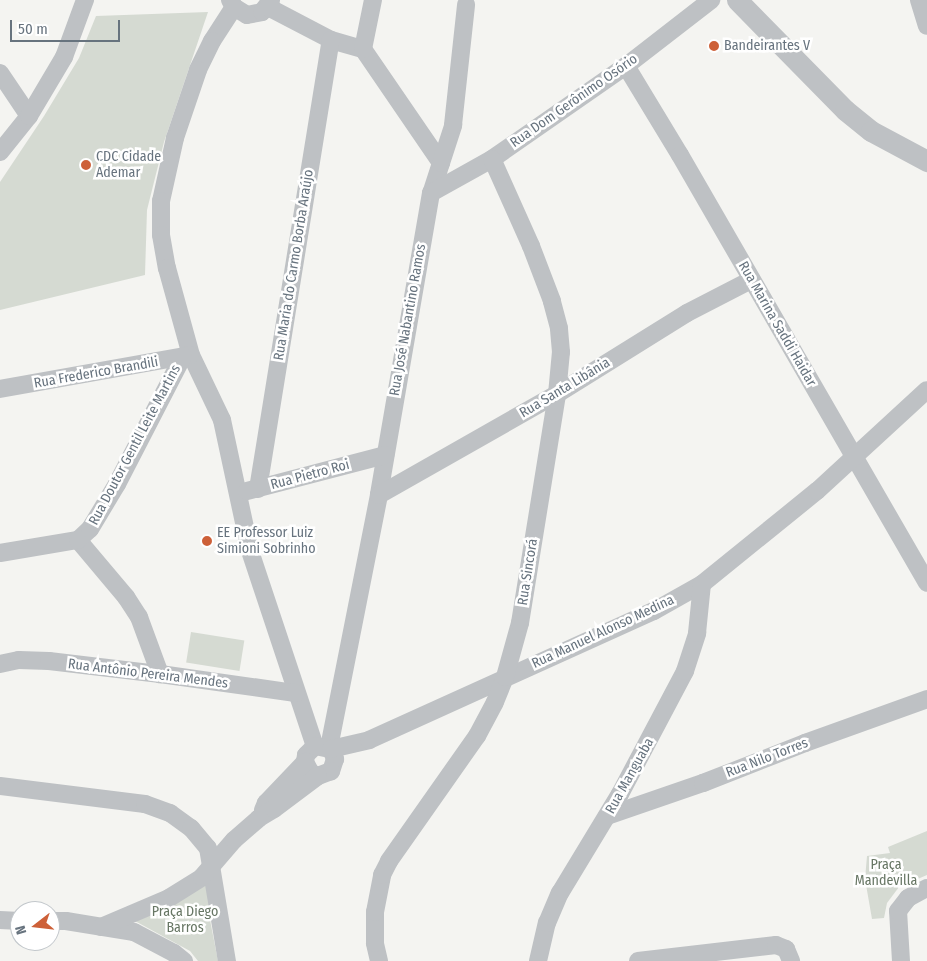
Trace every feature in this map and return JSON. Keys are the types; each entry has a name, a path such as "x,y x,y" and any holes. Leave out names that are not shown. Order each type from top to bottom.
{"street":[{"path":"0,152 29,116 64,57 82,14 85,0"},
{"path":"363,49 373,0"},
{"name":"Rua Dom Gerônimo Osório","path":"431,193 492,158 626,66 711,0"},
{"path":"737,0 845,110 871,131 927,161"},
{"path":"919,0 927,26"},
{"path":"320,753 296,693 250,552 236,494 222,420 187,356 161,235 161,201 176,138 198,70 232,4 247,15 255,15 270,3 331,40 363,49 441,163"},
{"name":"Rua José Nabantino Ramos","path":"320,753 337,718 379,495 431,193 453,125 466,5"},
{"name":"Rua Maria do Carmo Borba Araújo","path":"258,489 331,40"},
{"name":"Rua Marina Saddi Haidar","path":"626,66 927,583"},
{"path":"0,73 29,116"},
{"name":"Rua Sincorá","path":"379,961 375,943 375,912 382,875 389,861 476,736 495,702 505,677 520,623 557,394 561,352 559,328 552,301 531,246 492,158"},
{"name":"Rua Santa Libânia","path":"379,495 557,394 687,313 751,280"},
{"name":"Rua Frederico Brandili","path":"0,390 187,356"},
{"name":"Rua Doutor Gentil Leite Martins","path":"78,540 90,530 100,515 187,356"},
{"name":"Rua Manuel Alonso Medina","path":"259,818 266,804 320,753 369,740 654,611 702,584 854,458 927,390"},
{"name":"Rua Pietro Roi","path":"236,494 385,455"},
{"path":"0,553 78,540 126,597 139,617 160,674"},
{"name":"Rua Manguaba","path":"538,961 547,923 560,893 607,816 669,705 685,671 697,633 702,584"},
{"name":"Rua Antônio Pereira Mendes","path":"0,664 19,660 49,661 296,693"},
{"name":"Rua Nilo Torres","path":"607,816 704,783 805,743 927,699"},
{"name":"Rua Manuel Alonso Medina","path":"101,927 169,898 202,878 234,840 259,818 318,776 331,771 320,753"},
{"path":"0,786 145,804 170,813 191,828 208,848 227,961"},
{"path":"901,961 898,912 908,898 927,888"},
{"path":"60,922 134,932 174,953 184,961"},
{"path":"638,961 776,945 786,949 791,961"}],"green space":[{"path":"208,12 164,142 147,210 145,275 0,310 0,182 44,116 79,58 96,16"},
{"path":"191,632 244,640 239,671 186,663"},
{"name":"Praça Mandevilla","path":"927,831 927,875 899,887 887,903 884,918 872,919 865,879 867,856 890,853 888,847"},
{"name":"Praça Diego Barros","path":"208,877 210,920 218,961 198,961 190,951 135,921"}],"place":[{"name":"Bandeirantes V","path":"714,46"},
{"name":"CDC Cidade Ademar","path":"86,165"},
{"name":"EE Professor Luiz Simioni Sobrinho","path":"207,541"}]}
